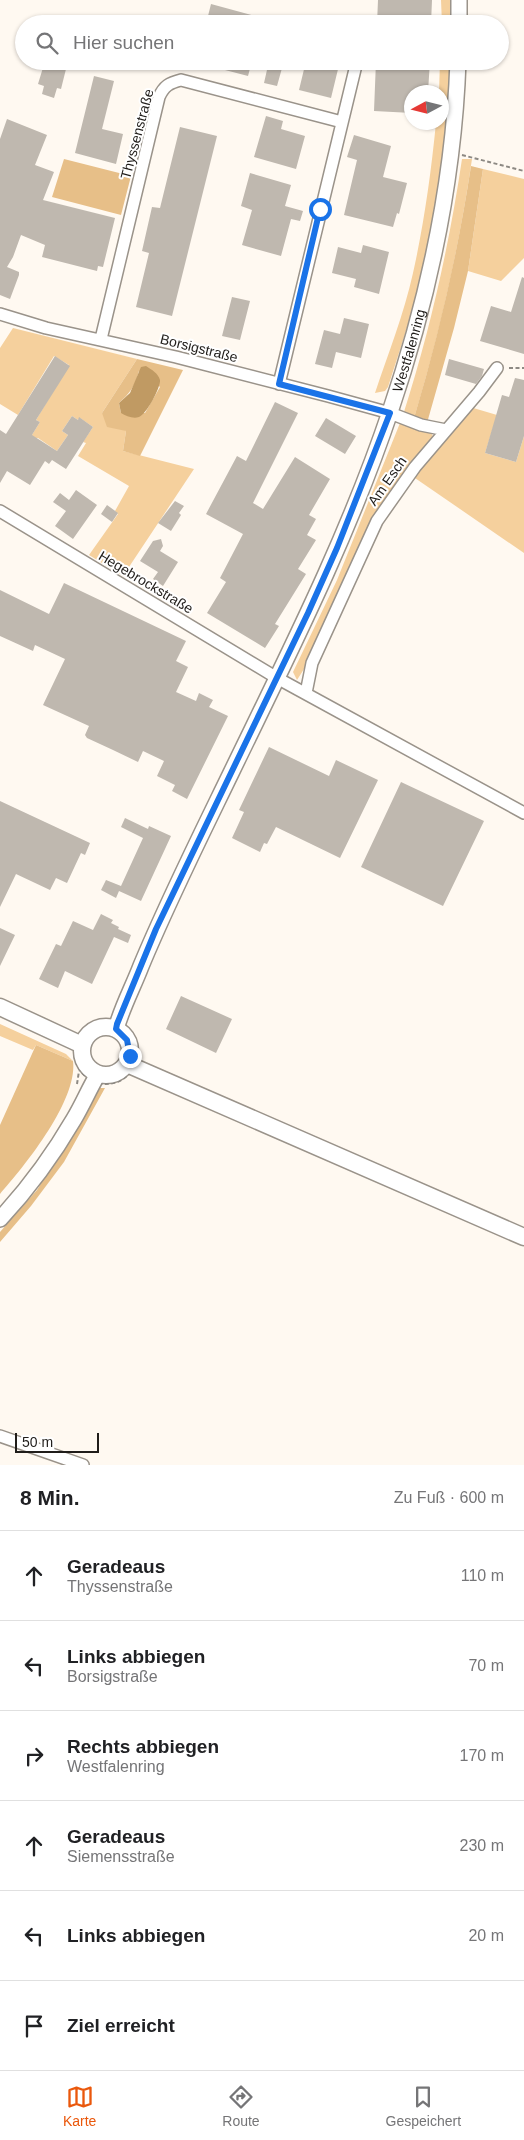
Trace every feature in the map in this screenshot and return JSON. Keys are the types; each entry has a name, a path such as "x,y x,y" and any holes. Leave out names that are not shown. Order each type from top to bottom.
{"main road":[{"path":"0,1007 79,1043"},
{"path":"79,1043 92,1031 99,1028 116,1026 130,1048 130,1065"},
{"path":"79,1043 84,1063 96,1078 114,1074 130,1065"},
{"path":"130,1065 524,1237"}],"street":[{"path":"458,15 459,0"},
{"path":"279,384 355,70"},
{"name":"Westfalenring","path":"116,1026 156,929 277,678 337,548 390,413 426,286 438,234 450,152 457,70"},
{"name":"Thyssenstraße","path":"101,339 159,96 163,88 170,82 181,80 342,122"},
{"name":"Borsigstraße","path":"0,314 46,328 101,339 390,413"},
{"name":"Am Esch","path":"306,693 312,663 377,521 415,467 497,368"},
{"path":"390,413 421,425 446,430"},
{"name":"Hegebrockstraße","path":"0,510 277,678 524,812"},
{"path":"0,1219 42,1169 96,1078"},
{"path":"0,1436 82,1465"}],"path":[{"path":"450,152 524,171"},
{"path":"497,368 524,367"},
{"path":"105,1022 116,1026 126,1029 133,1038 137,1048 137,1058 130,1065 128,1076 114,1084 101,1085 96,1078 81,1073 75,1061 79,1043 84,1030 94,1024 105,1022"}],"shaded area":[{"path":"441,0 453,0 453,15 442,15"},
{"path":"440,70 451,70 449,94 449,85 439,85"},
{"path":"435,130 446,130 438,202 421,280 388,387 385,391 375,393 396,334 409,288 417,255"},
{"path":"64,159 131,176 121,215 52,197"},
{"path":"462,159 472,159 461,225 448,290 414,418 403,415 422,352 438,288"},
{"path":"471,166 483,169 468,271 427,423 414,418 432,356 447,293"},
{"path":"483,169 524,179 524,258 501,281 468,271"},
{"path":"13,328 137,359 102,413 126,431 123,451 194,469 123,576 89,555 118,514 115,511 129,486 78,456 86,443 83,442 93,427 80,418 78,420 72,416 62,431 68,435 57,451 38,438 30,438 40,422 36,420 69,365 54,356 18,415 0,404 0,348"},
{"path":"137,359 183,370 140,456 123,451 126,431 107,427 102,413","holes":["139,371 160,387 145,413 121,413 119,403 132,389"]},
{"path":"146,366 159,378 160,384 153,400 142,415 137,418 127,416 121,413 119,403 130,393 141,367"},
{"path":"470,407 497,415 485,453 516,462 524,436 524,553 412,476"},
{"path":"400,423 430,431 435,440 373,520 304,669 297,680 293,672 337,580"},
{"path":"0,1024 66,1054 73,1061 36,1045 33,1050 0,1036"},
{"path":"36,1045 73,1061 72,1077 59,1113 48,1132 23,1167 0,1194 0,1125"},
{"path":"100,1088 105,1088 64,1162 31,1206 0,1242 0,1232 37,1190"}],"building":[{"path":"378,0 432,0 431,15 377,15"},
{"path":"211,4 252,15 208,15"},
{"path":"42,70 66,70 61,89 57,88 54,98 42,94 44,86 38,84"},
{"path":"225,70 250,70 248,76"},
{"path":"267,70 281,70 277,86 264,83"},
{"path":"304,70 338,70 331,98 299,90"},
{"path":"376,70 429,70 428,85 404,85 404,113 374,111"},
{"path":"94,76 114,81 102,129 123,134 116,164 75,153"},
{"path":"266,116 283,121 281,129 305,136 296,169 254,157"},
{"path":"7,119 47,135 35,165 54,172 43,200 115,218 103,267 98,266 97,271 42,257 45,245 21,235 7,267 19,272 10,299 0,295 0,139"},
{"path":"180,127 217,136 172,316 136,307 149,253 142,251 152,207 160,208"},
{"path":"354,135 391,146 383,177 407,183 399,214 397,213 393,227 344,215 357,160 347,157"},
{"path":"250,173 291,185 285,206 303,211 300,221 291,219 281,256 242,245 252,210 241,206"},
{"path":"363,245 389,252 379,294 354,287 356,279 332,273 338,247 361,253"},
{"path":"522,277 524,278 524,354 480,341 491,306 511,312"},
{"path":"232,297 250,301 240,340 222,336"},
{"path":"344,318 369,324 361,358 336,352 332,368 315,364 324,330 340,334"},
{"path":"55,356 70,366 36,420 40,422 32,435 57,451 68,435 62,431 72,416 78,420 79,417 93,427 66,469 52,460 49,464 45,461 30,485 7,471 0,483 0,430 6,434"},
{"path":"449,359 484,369 482,376 476,384 445,375"},
{"path":"515,378 524,380 524,436 516,462 485,453 502,395 509,397"},
{"path":"275,402 298,413 253,503 263,509 295,457 330,479 309,515 316,519 307,535 316,540 298,569 306,574 275,624 279,626 265,648 207,613 226,582 220,578 243,534 206,514 237,456 246,461"},
{"path":"326,418 356,436 345,454 315,436"},
{"path":"76,490 97,505 73,539 55,526 66,511 53,502 60,493 69,500"},
{"path":"175,501 184,506 171,531 158,523"},
{"path":"107,505 118,513 112,522 101,514"},
{"path":"161,539 163,546 160,551 178,562 163,586 153,579 158,572 140,561 153,541"},
{"path":"64,583 186,641 176,661 188,667 176,692 196,701 199,693 213,700 209,707 228,716 187,799 172,791 175,785 157,776 164,761 143,751 138,762 87,738 85,735 89,726 43,705 65,659 35,645 33,651 0,636 0,590 49,614"},
{"path":"269,747 329,776 336,760 378,780 340,858 276,827 267,844 264,843 260,852 232,838 244,812 239,810"},
{"path":"401,782 484,821 443,906 361,867"},
{"path":"0,801 90,843 85,855 81,853 67,883 56,878 50,890 16,874 0,907"},
{"path":"125,818 148,829 149,826 171,836 141,901 119,891 116,898 101,890 106,880 121,886 143,838 121,827"},
{"path":"101,914 113,920 111,923 119,927 118,929 131,935 128,943 114,937 92,984 65,971 58,988 39,979 56,944 61,946 73,921 93,930"},
{"path":"0,928 15,935 0,966"},
{"path":"181,996 232,1019 216,1053 166,1029"}],"route":[{"path":"130,1056 127,1040 116,1029 117,1024 156,929 308,613 337,548 390,413 279,384 320,209"}]}
